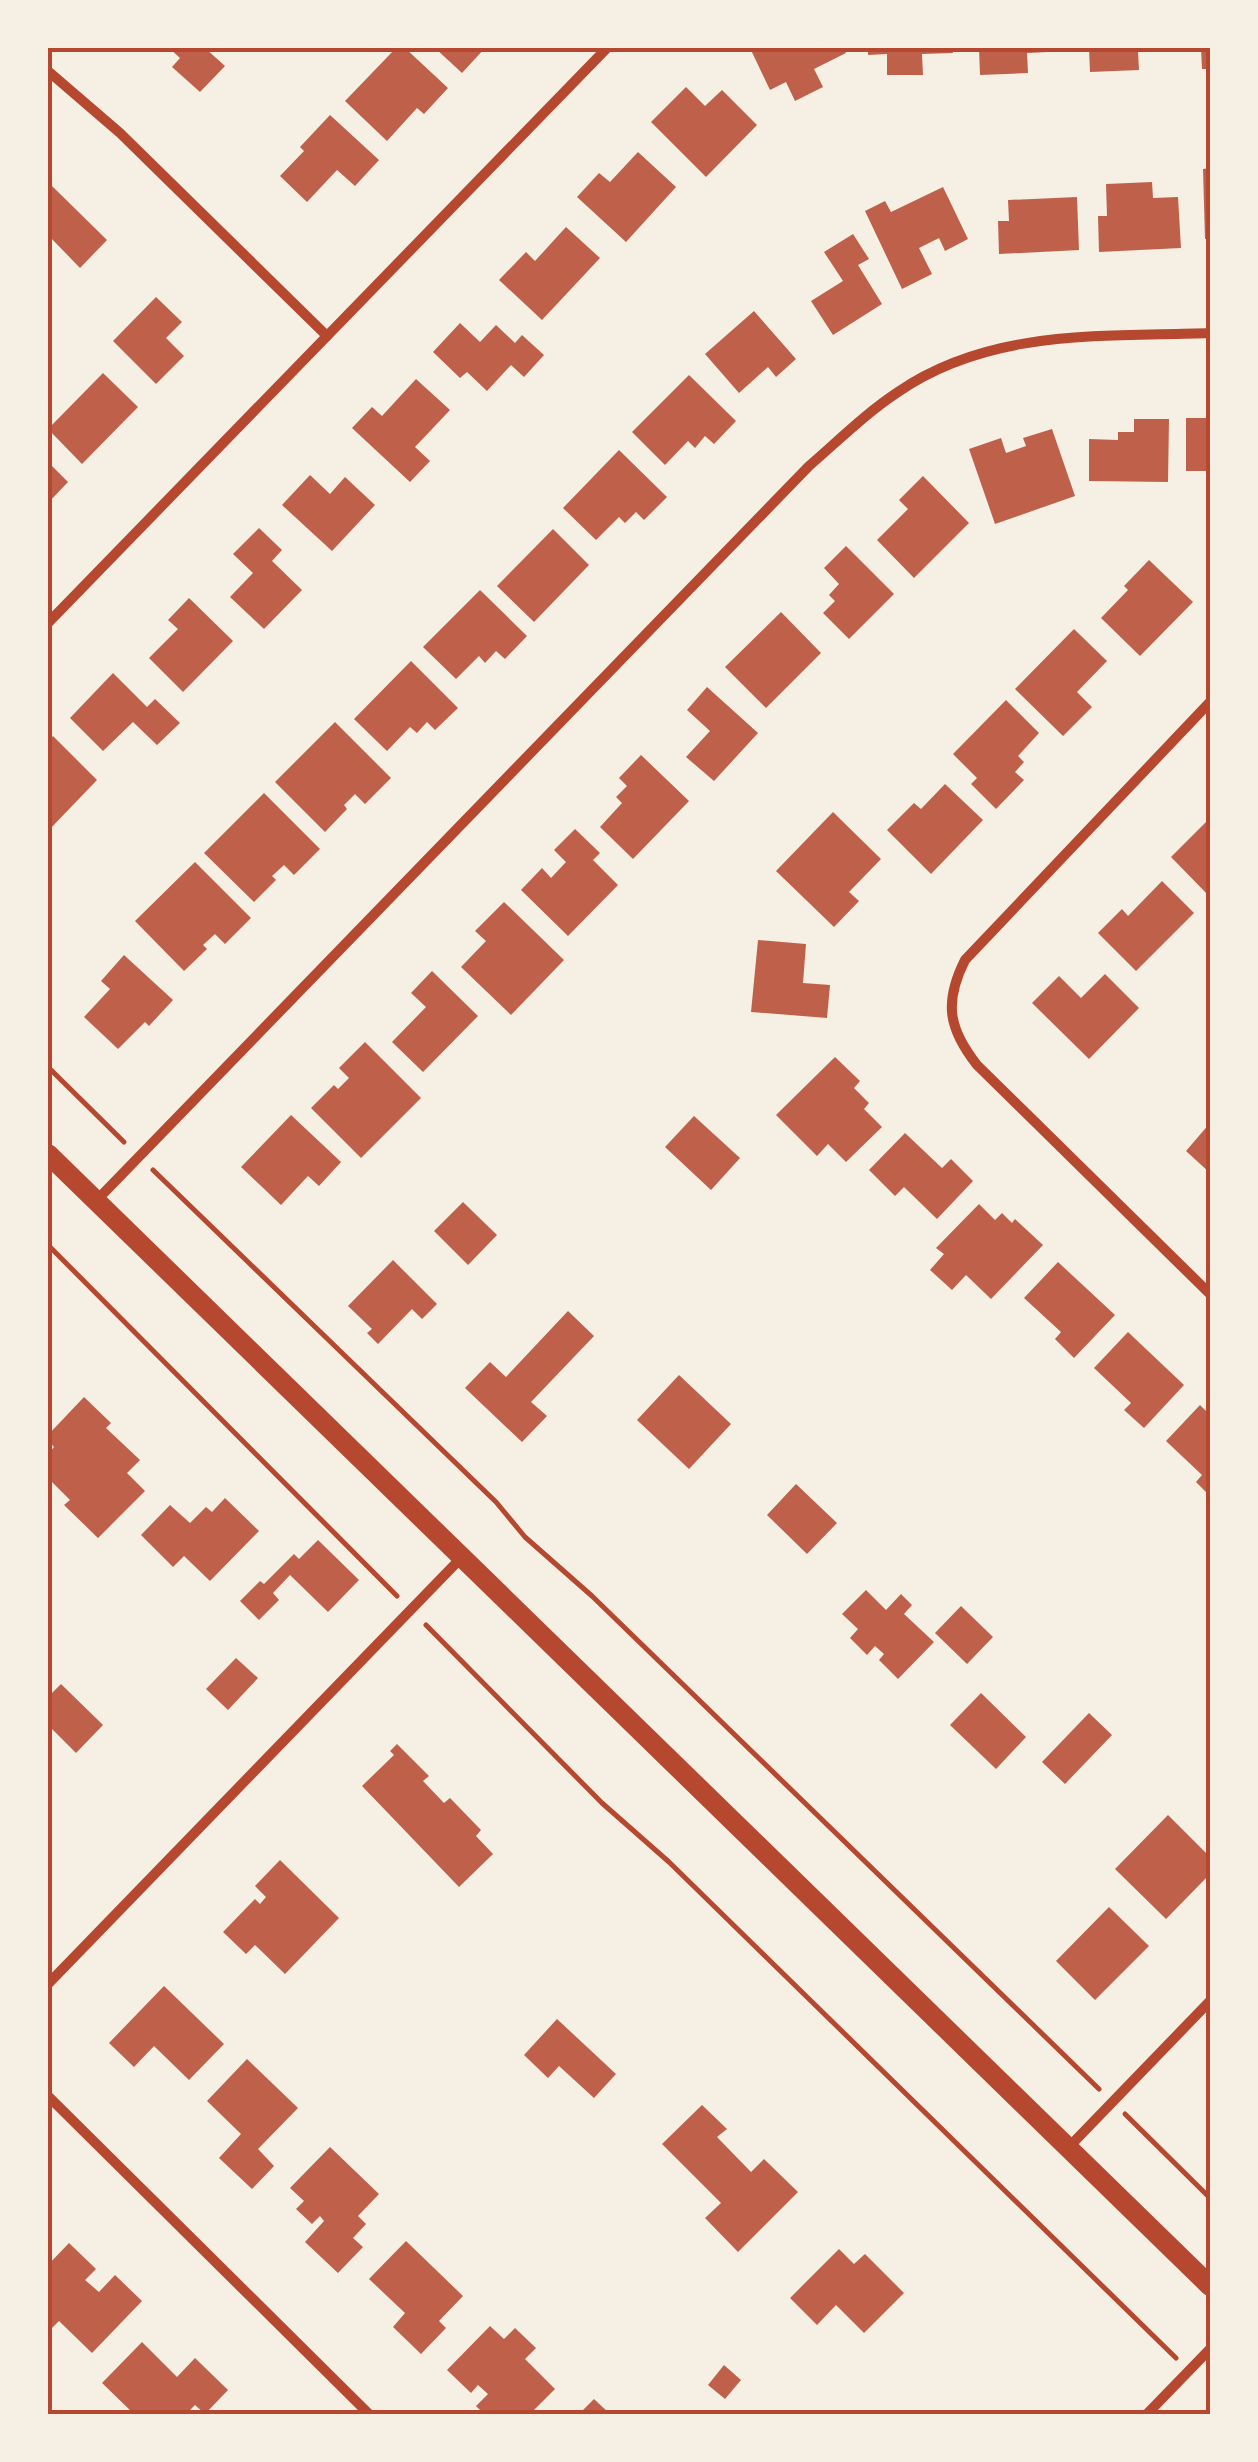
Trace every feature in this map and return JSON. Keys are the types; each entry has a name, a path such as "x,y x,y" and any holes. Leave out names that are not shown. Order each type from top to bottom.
{"main road":[{"path":"48,1154 1210,2286"}],"street":[{"path":"48,623 608,48"},
{"path":"48,71 120,134 327,336"},
{"path":"96,1201 809,466 868,414 943,366 1014,344 1088,334 1210,333"},
{"path":"1210,702 984,938 965,960 952,995 954,1024 962,1046 976,1065 1210,1294"},
{"path":"48,1984 462,1557"},
{"path":"1068,2148 1210,2001"},
{"path":"48,2096 369,2414"},
{"path":"1147,2414 1210,2349"}],"path":[{"path":"48,1067 114,1132"},
{"path":"160,1176 496,1502 525,1537 592,1596 1090,2080"},
{"path":"48,1245 393,1592"},
{"path":"426,1625 602,1804 669,1862 1172,2355"},
{"path":"1135,2123 1210,2198"}],"building":[{"path":"169,48 205,48 225,66 200,92 172,67 180,58"},
{"path":"396,48 405,48 448,88 424,114 417,108 387,141 345,101"},
{"path":"435,48 485,48 462,73"},
{"path":"750,48 843,48 846,53 814,69 823,87 795,101 786,82 770,90"},
{"path":"868,48 952,48 953,53 922,54 923,75 887,75 887,54 868,55"},
{"path":"979,48 1069,51 1027,53 1028,73 980,75"},
{"path":"1089,48 1151,51 1138,51 1139,70 1090,72"},
{"path":"1201,48 1210,48 1210,69 1202,69"},
{"path":"686,87 705,106 722,90 757,125 706,177 651,122"},
{"path":"330,115 379,160 355,186 337,170 307,202 280,176"},
{"path":"638,152 676,187 626,242 577,197 599,173 610,182"},
{"path":"1210,168 1210,239 1205,239 1203,169"},
{"path":"1152,182 1153,198 1178,197 1181,248 1099,252 1098,216 1107,216 1106,184"},
{"path":"52,186 107,240 80,268 48,235 48,191"},
{"path":"943,187 968,239 945,251 939,238 919,248 932,274 902,289 865,211 885,201 891,212"},
{"path":"1077,197 1079,250 999,254 998,221 1009,221 1008,200"},
{"path":"566,227 600,258 542,320 499,280 526,252 535,261"},
{"path":"853,234 869,259 858,265 882,304 833,335 811,301 843,281 824,252"},
{"path":"156,297 182,322 166,338 184,356 156,384 113,341"},
{"path":"754,311 796,359 776,377 768,367 739,393 705,354"},
{"path":"460,323 480,342 496,325 515,343 522,335 544,355 524,377 511,365 487,391 467,372 460,378 433,352"},
{"path":"103,373 138,407 82,464 48,429"},
{"path":"689,375 736,421 714,444 705,436 695,448 688,441 665,465 632,432"},
{"path":"416,379 450,410 415,447 430,461 410,482 352,428 372,407 382,416"},
{"path":"1186,418 1210,418 1210,471 1186,471"},
{"path":"1134,419 1169,419 1168,482 1089,481 1089,439 1118,440 1118,432 1134,432"},
{"path":"1052,429 1075,496 995,524 969,449 1001,438 1006,453 1026,446 1023,438"},
{"path":"619,450 667,497 644,520 636,512 625,523 619,517 596,540 563,508"},
{"path":"48,462 68,482 48,503"},
{"path":"310,475 330,494 345,477 375,505 332,551 282,505"},
{"path":"923,476 969,523 914,578 877,540 908,509 899,500"},
{"path":"259,528 282,550 272,561 302,590 264,629 230,597 253,573 233,554"},
{"path":"553,529 589,565 534,622 497,586"},
{"path":"846,546 894,594 849,639 823,613 835,601 829,595 839,584 824,568"},
{"path":"1149,560 1193,602 1140,656 1101,618"},
{"path":"480,590 527,636 505,659 496,651 485,663 479,656 456,679 423,647"},
{"path":"189,598 233,641 183,692 149,658 178,629 168,620"},
{"path":"781,612 821,653 766,708 725,667"},
{"path":"1074,629 1107,661 1077,692 1092,707 1063,736 1015,689"},
{"path":"411,661 458,708 435,730 427,722 417,733 410,727 387,751 354,719"},
{"path":"113,673 147,707 155,699 180,723 157,745 133,722 103,751 70,718"},
{"path":"707,687 758,733 714,781 686,757 710,731 687,710"},
{"path":"1006,700 1039,733 1018,756 1024,762 1015,772 1024,780 996,809 971,784 977,778 953,754"},
{"path":"335,722 391,778 365,804 355,794 344,805 347,809 325,832 275,782"},
{"path":"53,736 97,780 48,831 48,742"},
{"path":"641,755 689,801 633,859 600,827 622,803 616,797 627,786 619,778"},
{"path":"945,784 983,820 931,874 887,830 914,803 921,809"},
{"path":"264,793 320,849 294,875 284,865 272,876 276,880 254,902 204,853"},
{"path":"833,812 881,859 849,892 859,901 834,927 776,871"},
{"path":"1210,818 1210,897 1171,857"},
{"path":"575,829 600,853 593,860 618,885 568,936 521,890 542,868 551,878 566,862 554,850"},
{"path":"195,862 251,918 225,944 215,934 203,945 207,949 184,971 135,921"},
{"path":"1162,881 1194,913 1136,971 1098,933 1122,909 1128,916"},
{"path":"504,902 564,960 511,1015 461,967 486,941 475,931"},
{"path":"758,940 806,944 803,983 830,985 827,1018 751,1012"},
{"path":"124,955 173,1000 149,1026 145,1022 118,1049 84,1017 110,989 101,981"},
{"path":"432,971 478,1016 423,1072 392,1042 426,1007 411,993"},
{"path":"1105,974 1139,1008 1089,1059 1032,1003 1059,976 1081,998"},
{"path":"365,1042 421,1098 361,1158 311,1108 334,1085 338,1089 349,1078 339,1068"},
{"path":"835,1057 860,1081 854,1088 869,1103 864,1109 882,1127 846,1162 828,1144 817,1156 776,1115"},
{"path":"291,1115 341,1162 319,1186 308,1176 281,1205 241,1167"},
{"path":"694,1116 740,1158 711,1190 665,1147"},
{"path":"1210,1123 1210,1173 1186,1151"},
{"path":"905,1133 942,1168 951,1159 973,1181 937,1219 904,1187 895,1196 869,1170"},
{"path":"463,1202 497,1235 468,1265 434,1231"},
{"path":"979,1204 995,1220 1002,1213 1012,1223 1015,1219 1043,1245 991,1299 966,1275 952,1290 930,1270 944,1254 936,1248"},
{"path":"393,1260 437,1304 422,1319 412,1309 378,1344 367,1333 372,1329 348,1306"},
{"path":"1058,1262 1115,1315 1074,1358 1055,1339 1061,1332 1024,1298"},
{"path":"568,1311 594,1336 531,1402 547,1416 522,1442 465,1388 490,1362 506,1377"},
{"path":"1128,1332 1184,1385 1144,1428 1124,1410 1131,1403 1094,1368"},
{"path":"679,1375 731,1424 689,1469 637,1420"},
{"path":"84,1397 111,1423 106,1428 140,1460 127,1473 145,1491 98,1538 64,1505 70,1500 48,1478 48,1454 54,1447 48,1435"},
{"path":"1200,1405 1210,1415 1210,1496 1196,1482 1202,1475 1166,1441"},
{"path":"796,1484 837,1523 807,1554 767,1515"},
{"path":"225,1498 259,1531 210,1581 184,1556 173,1567 141,1535 170,1505 190,1523 206,1507 212,1512"},
{"path":"318,1540 359,1580 328,1612 290,1575 273,1593 279,1600 259,1620 240,1601 294,1554 299,1559"},
{"path":"866,1590 886,1610 901,1594 912,1605 904,1614 934,1642 898,1679 879,1660 884,1654 875,1646 867,1655 850,1638 858,1629 842,1614"},
{"path":"961,1606 993,1637 967,1664 935,1633"},
{"path":"236,1658 258,1678 228,1710 206,1689"},
{"path":"61,1684 103,1725 76,1753 48,1725 48,1697"},
{"path":"981,1693 1026,1737 996,1769 950,1725"},
{"path":"1089,1713 1112,1735 1065,1784 1042,1762"},
{"path":"397,1744 429,1776 423,1781 444,1803 450,1798 481,1830 476,1836 493,1854 459,1887 362,1786 394,1755 390,1751"},
{"path":"1168,1815 1210,1857 1210,1874 1166,1919 1115,1869"},
{"path":"280,1860 339,1918 285,1974 255,1945 246,1954 223,1932 255,1899 260,1904 266,1897 255,1886"},
{"path":"1109,1907 1149,1946 1095,2000 1056,1961"},
{"path":"164,1986 224,2044 189,2080 154,2046 134,2067 109,2043"},
{"path":"557,2019 616,2074 594,2098 559,2066 548,2078 524,2055"},
{"path":"247,2059 298,2108 258,2149 274,2166 252,2189 219,2158 241,2134 207,2101"},
{"path":"702,2105 727,2129 717,2137 751,2172 764,2159 798,2192 738,2252 705,2218 721,2203 662,2144"},
{"path":"330,2147 379,2194 358,2216 366,2224 353,2238 363,2247 338,2273 305,2242 324,2221 320,2216 312,2224 296,2209 304,2201 290,2188"},
{"path":"406,2241 463,2296 439,2321 446,2328 421,2354 393,2327 405,2313 369,2279"},
{"path":"69,2243 96,2269 85,2280 99,2292 115,2275 142,2301 92,2353 59,2321 51,2329 48,2326 48,2265"},
{"path":"839,2249 854,2264 865,2254 904,2293 864,2333 836,2305 817,2325 790,2298"},
{"path":"490,2326 504,2339 515,2328 536,2348 525,2359 555,2389 530,2414 484,2414 476,2406 488,2394 478,2385 471,2393 447,2370"},
{"path":"142,2342 177,2377 195,2358 228,2390 205,2414 195,2405 186,2414 134,2414 102,2383"},
{"path":"724,2365 741,2380 725,2399 708,2385"},
{"path":"594,2399 610,2414 579,2414"}]}
